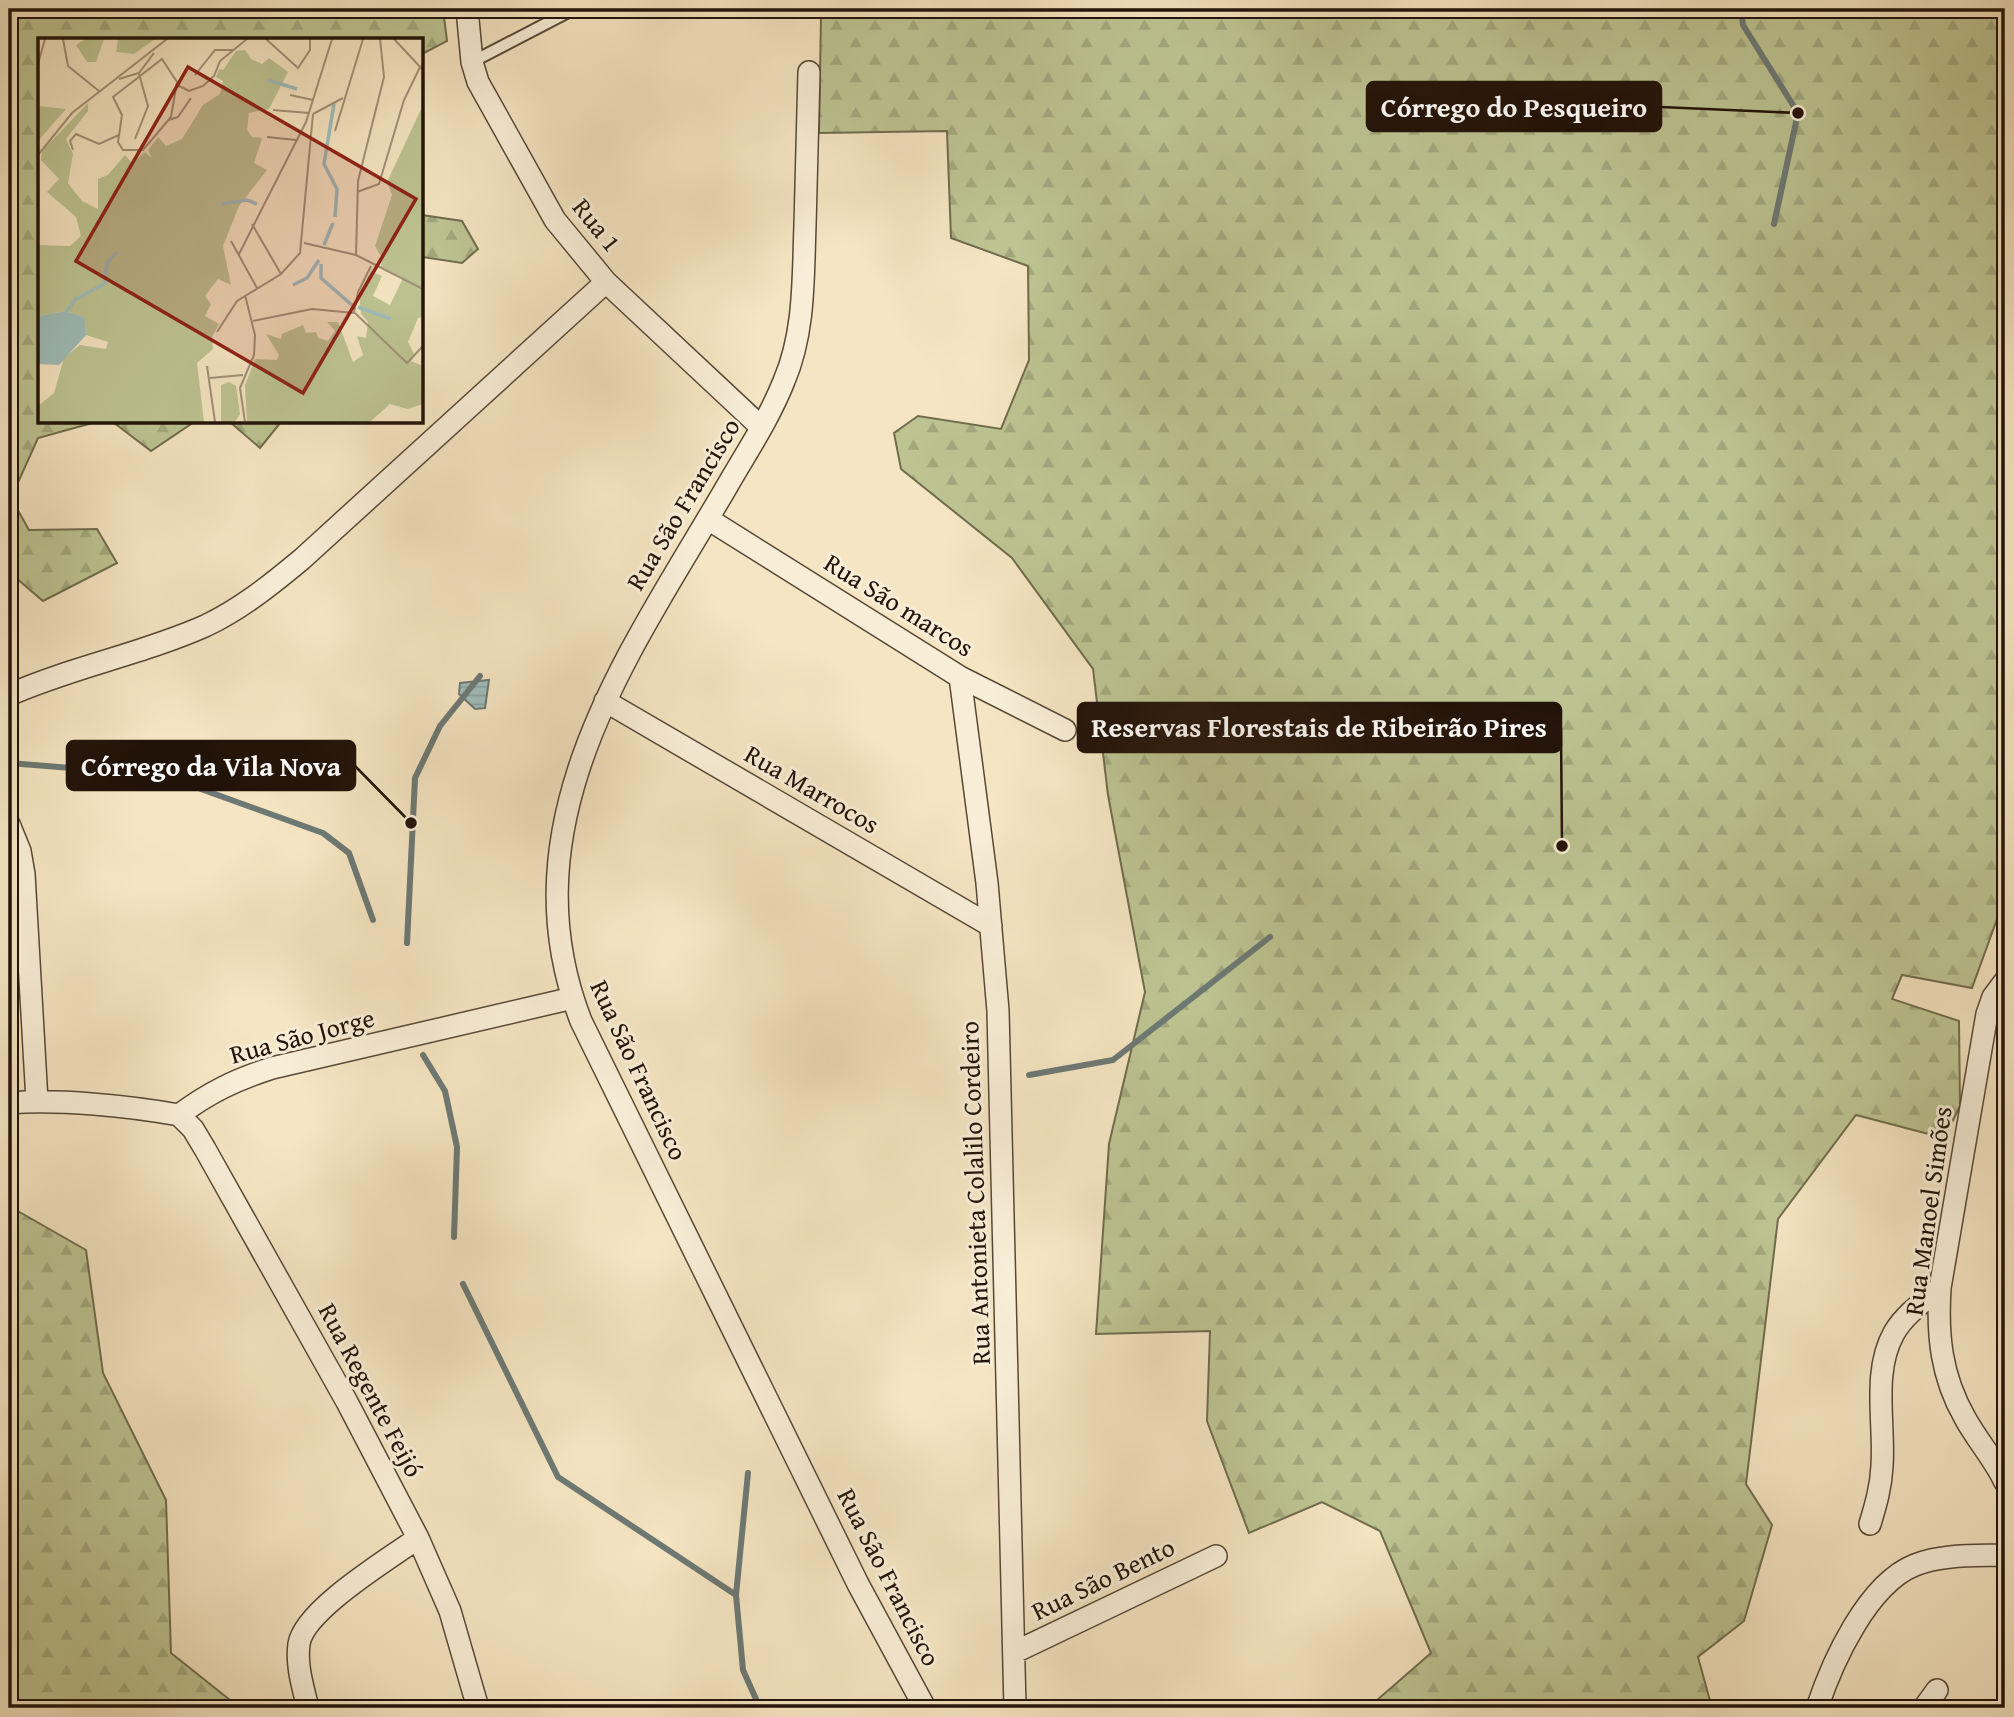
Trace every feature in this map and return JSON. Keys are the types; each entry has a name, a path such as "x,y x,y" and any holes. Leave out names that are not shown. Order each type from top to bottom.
{"street":[{"name":"Rua 1","path":"467,9 472,62 487,102 555,220 606,282 761,428"},
{"name":"Rua São Francisco","path":"809,72 800,323 785,381 761,428 655,605 605,701 581,762 568,805 557,870 556,915 561,955 573,998 587,1033 858,1584 925,1708"},
{"path":"9,695 178,637 207,625 263,591 302,559 606,282"},
{"name":"Rua São marcos","path":"708,519 960,677 1065,730"},
{"name":"Rua Antonieta Colalilo Cordeiro","path":"960,677 991,926 998,1012 1015,1708"},
{"name":"Rua Marrocos","path":"605,701 991,926"},
{"path":"9,824 20,851 24,874 37,1101"},
{"name":"Rua Manoel Simões","path":"2005,981 1993,997 1987,1014 1940,1288 1938,1322 1945,1375 1964,1417 2005,1482"},
{"name":"Rua São Jorge","path":"179,1115 215,1090 242,1077 272,1068 573,998"},
{"path":"9,1103 37,1101 179,1115"},
{"name":"Rua Regente Feijó","path":"179,1115 193,1129 205,1149 347,1402 418,1538 450,1611 478,1708"},
{"path":"1870,1524 1880,1493 1881,1391 1885,1351 1895,1330 1914,1309 1940,1288"},
{"path":"308,1708 299,1673 298,1656 299,1641 308,1624 325,1605 418,1538"},
{"path":"1817,1708 1839,1651 1857,1620 1893,1579 1925,1561 2005,1555"},
{"name":"Rua São Bento","path":"1015,1652 1216,1556"},
{"path":"1924,1708 1937,1690"}],"lane":[{"path":"472,62 574,9"}],"green space":[{"path":"9,9 443,9 447,41 424,53 424,38 38,38 38,424 89,424 38,438 11,498 29,530 97,529 117,563 43,601 9,572"},
{"path":"807,9 2005,9 2005,897 1972,988 1902,975 1892,999 1959,1021 1960,1106 1944,1138 1856,1115 1778,1219 1746,1484 1772,1525 1744,1621 1698,1657 1712,1708 1368,1708 1431,1653 1380,1531 1322,1502 1249,1533 1207,1421 1210,1331 1096,1334 1109,1144 1145,992 1108,795 1093,669 1012,558 901,469 894,433 918,416 1001,429 1029,360 1028,266 951,238 947,131 819,133 821,16"},
{"path":"424,215 462,221 478,249 462,263 424,257"},
{"path":"116,424 191,424 151,451"},
{"path":"232,424 279,424 260,448"},
{"path":"9,870 17,1072 9,1072"},
{"path":"9,1206 86,1250 103,1373 166,1500 171,1653 240,1708 9,1708"}],"water":[{"path":"489,680 485,708 475,709 459,694 460,683"}],"waterway":[{"path":"1741,9 1743,25 1798,113 1774,224"},
{"path":"407,943 415,778 440,726 480,676"},
{"path":"9,763 121,772 151,771 323,833 349,853 373,920"},
{"path":"1029,1075 1113,1060 1270,937"},
{"path":"423,1055 445,1091 457,1147 454,1237"},
{"path":"463,1284 558,1477 736,1595 743,1670 760,1708"},
{"path":"736,1595 748,1473"}],"place":[{"name":"Córrego do Pesqueiro","path":"1798,113"},
{"name":"Córrego da Vila Nova","path":"411,823"},
{"name":"Reservas Florestais de Ribeirão Pires","path":"1562,846"}]}
